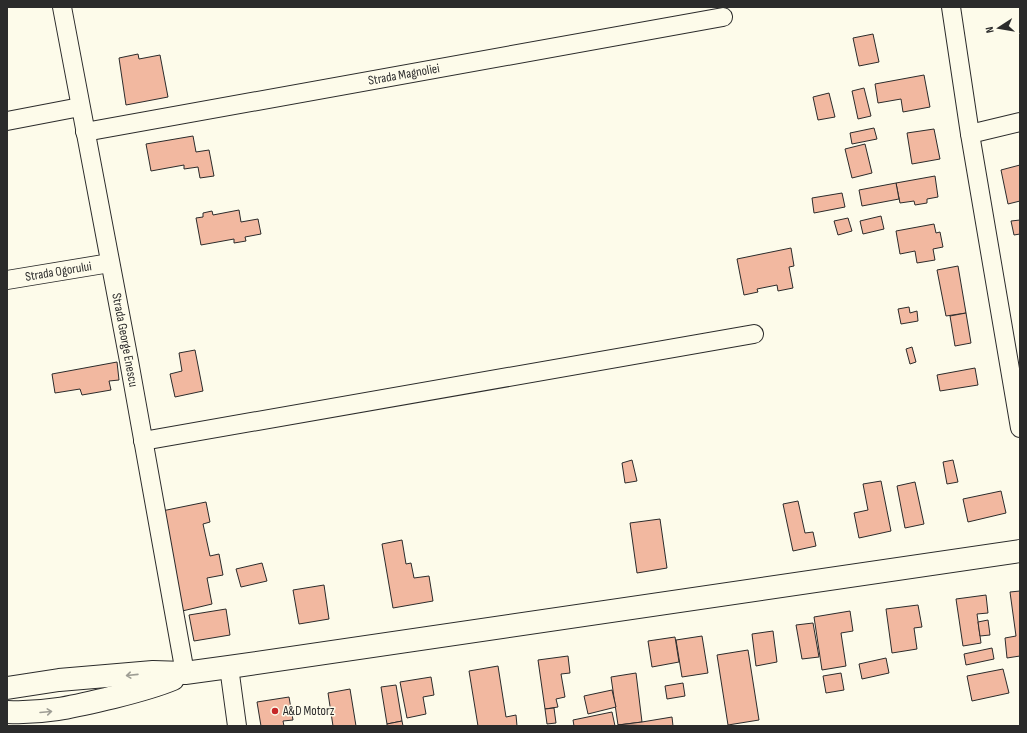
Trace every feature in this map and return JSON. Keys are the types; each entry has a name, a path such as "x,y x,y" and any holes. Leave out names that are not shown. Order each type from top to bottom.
{"highway":[{"path":"7,688 59,680 153,672 185,673 229,668 1020,551"},
{"path":"7,712 25,713 60,710 156,686 185,673"}],"street":[{"name":"Strada George Enescu","path":"62,7 185,673"},
{"path":"951,7 970,134 1020,428"},
{"name":"Strada Magnoliei","path":"85,132 723,17"},
{"path":"7,121 80,107"},
{"path":"970,134 1020,122"},
{"name":"Strada Ogorului","path":"7,280 110,263"},
{"path":"143,441 754,334"},
{"path":"229,668 238,726"}],"building":[{"path":"873,34 879,62 859,66 853,38"},
{"path":"138,54 139,59 160,55 168,97 126,105 119,58"},
{"path":"924,75 930,107 903,112 901,99 878,103 875,84"},
{"path":"864,88 871,116 858,119 852,91"},
{"path":"829,93 835,117 818,120 813,97"},
{"path":"874,128 877,139 852,144 850,133"},
{"path":"934,129 940,159 912,164 907,133"},
{"path":"193,136 196,152 209,150 214,176 200,178 198,167 184,169 184,165 151,171 146,144"},
{"path":"865,144 872,173 852,178 845,149"},
{"path":"1020,165 1020,201 1008,204 1001,170"},
{"path":"935,176 938,197 927,199 927,203 915,205 914,201 900,203 896,183"},
{"path":"896,183 899,199 862,206 859,190"},
{"path":"842,193 845,207 814,213 812,198"},
{"path":"239,210 241,222 258,219 261,234 245,237 246,241 234,243 234,239 201,245 196,218 203,217 203,213 212,211 213,215"},
{"path":"881,216 884,229 863,234 860,221"},
{"path":"848,218 852,231 838,235 834,221"},
{"path":"1020,220 1020,234 1014,235 1011,221"},
{"path":"934,224 936,233 940,232 943,247 933,249 935,260 917,263 915,251 900,254 896,231"},
{"path":"791,248 794,266 789,267 793,288 778,291 777,285 757,289 758,292 744,295 737,259"},
{"path":"958,266 966,313 946,316 937,270"},
{"path":"909,307 910,313 917,311 918,321 901,324 898,309"},
{"path":"966,313 971,343 955,346 950,316"},
{"path":"912,347 916,362 910,364 906,349"},
{"path":"195,350 203,391 175,397 170,374 182,371 179,353"},
{"path":"117,362 119,380 109,381 111,390 82,395 80,389 55,393 52,374"},
{"path":"975,368 978,385 940,391 937,375"},
{"path":"632,460 637,481 625,483 622,463"},
{"path":"953,460 958,482 947,484 943,462"},
{"path":"881,481 891,531 859,538 854,513 868,510 863,484"},
{"path":"915,482 924,524 905,528 897,486"},
{"path":"1001,491 1006,513 968,522 963,499"},
{"path":"798,501 805,533 813,532 816,546 793,551 783,504"},
{"path":"206,502 210,522 203,524 210,556 219,554 223,575 207,578 212,604 178,612 157,512"},
{"path":"660,519 667,568 637,573 630,523"},
{"path":"402,540 406,564 411,563 414,578 429,576 433,601 393,608 382,544"},
{"path":"262,563 267,581 241,587 236,569"},
{"path":"324,585 329,619 299,624 293,590"},
{"path":"1020,591 1020,656 1007,658 1005,638 1016,636 1010,592"},
{"path":"986,595 988,613 977,614 981,643 963,646 956,599"},
{"path":"918,605 922,627 914,628 917,649 892,653 886,609"},
{"path":"226,609 230,635 194,641 189,615"},
{"path":"850,611 853,631 841,633 846,666 822,670 814,617"},
{"path":"988,620 990,635 980,636 978,622"},
{"path":"813,623 819,657 802,659 796,625"},
{"path":"773,631 777,662 756,666 752,634"},
{"path":"702,636 708,673 682,677 676,640"},
{"path":"675,637 679,662 652,667 648,641"},
{"path":"992,648 994,659 966,665 964,654"},
{"path":"748,650 759,720 728,725 717,655"},
{"path":"568,656 570,673 561,674 565,697 556,699 558,707 545,709 538,660"},
{"path":"886,658 889,673 862,679 859,664"},
{"path":"498,666 506,717 516,715 517,726 478,726 469,671"},
{"path":"1003,669 1009,693 972,701 967,676"},
{"path":"636,673 642,722 618,725 611,677"},
{"path":"841,673 844,690 826,693 823,676"},
{"path":"431,677 434,695 423,697 426,714 407,718 400,682"},
{"path":"683,683 685,696 667,699 665,686"},
{"path":"396,685 402,721 387,724 381,687"},
{"path":"350,689 356,726 333,726 328,693"},
{"path":"612,690 616,707 588,714 584,696"},
{"name":"A&D Motorz","path":"289,697 293,720 283,721 284,726 261,726 257,702"},
{"path":"554,708 556,723 547,724 545,709"},
{"path":"612,712 615,726 574,726 573,720"},
{"path":"672,717 673,726 618,725 642,722"},
{"path":"402,721 403,726 387,726 387,724"}],"place":[{"name":"A&D Motorz","path":"275,711"}]}
